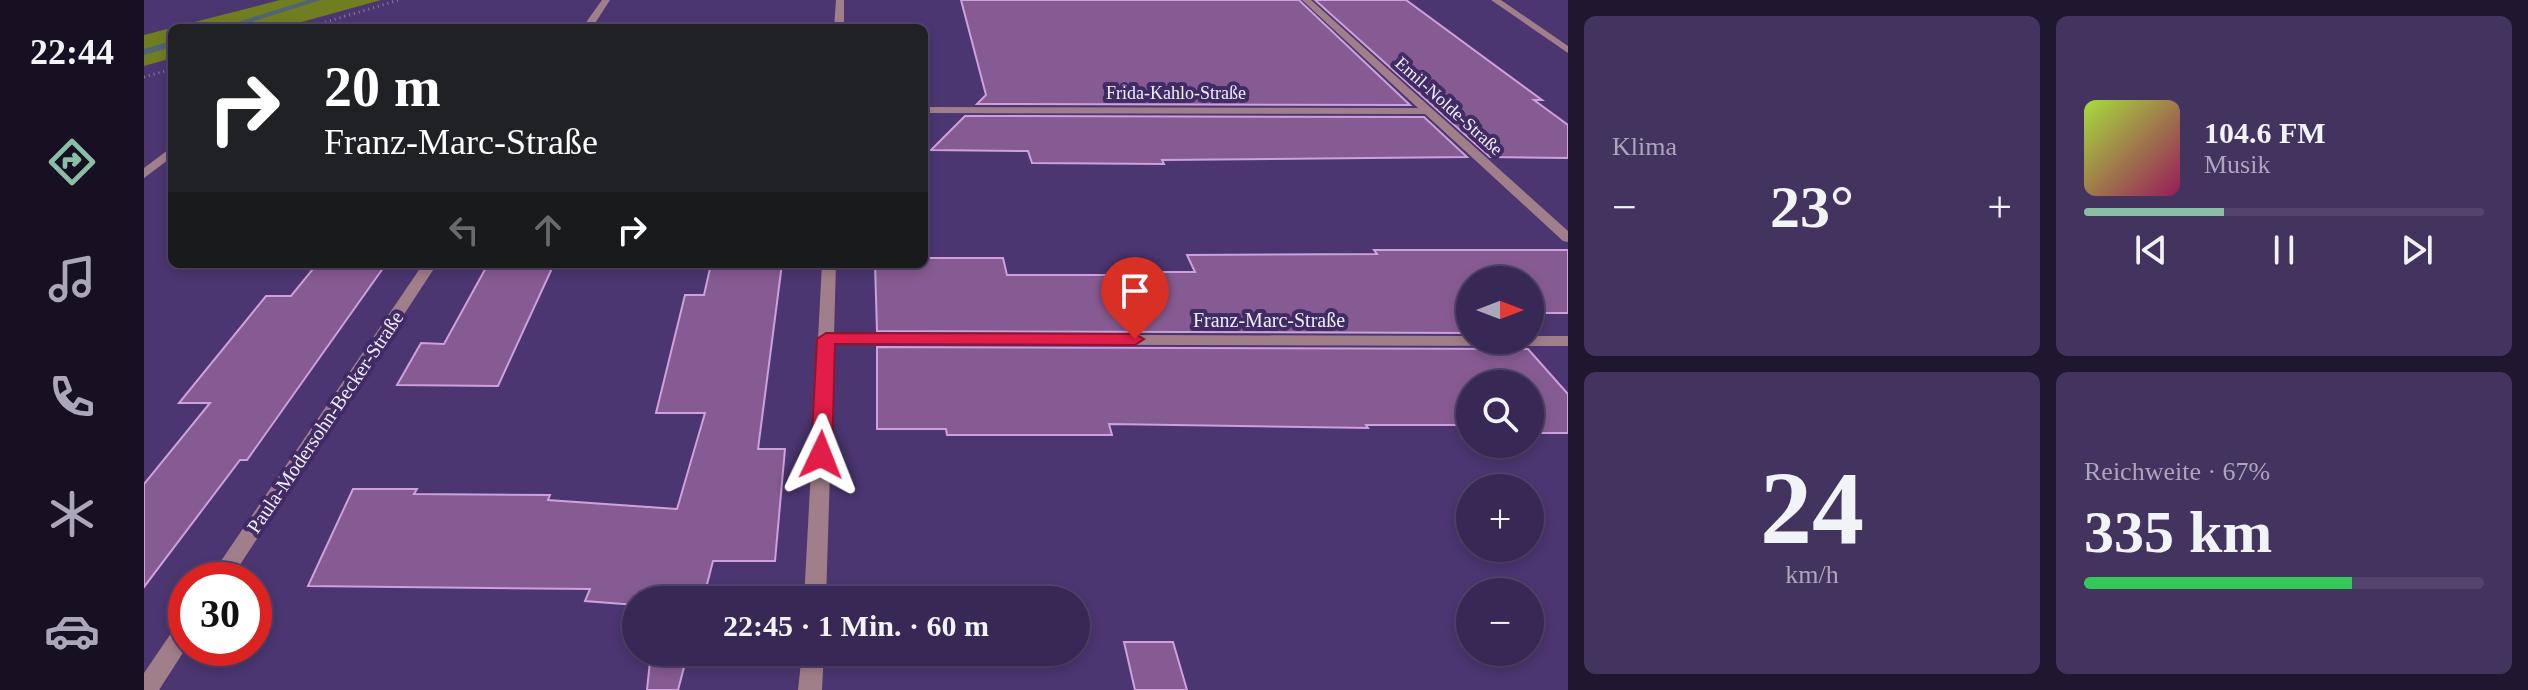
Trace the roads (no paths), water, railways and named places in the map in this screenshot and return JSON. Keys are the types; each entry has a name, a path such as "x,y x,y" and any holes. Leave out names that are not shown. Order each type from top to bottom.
{"street":[{"path":"590,24 606,0"},
{"path":"839,24 840,0"},
{"name":"Emil-Nolde-Straße","path":"1306,0 1568,238"},
{"path":"1495,0 1568,50"},
{"name":"Frida-Kahlo-Straße","path":"928,110 1429,111"},
{"path":"144,174 168,154"},
{"name":"Paula-Modersohn-Becker-Straße","path":"231,562 427,268"},
{"path":"816,586 829,268"},
{"name":"Franz-Marc-Straße","path":"826,339 1568,341"},
{"path":"146,690 168,657"},
{"path":"810,690 812,666"}],"waterway":[{"path":"236,24 317,0"},
{"path":"144,52 168,45"}]}
